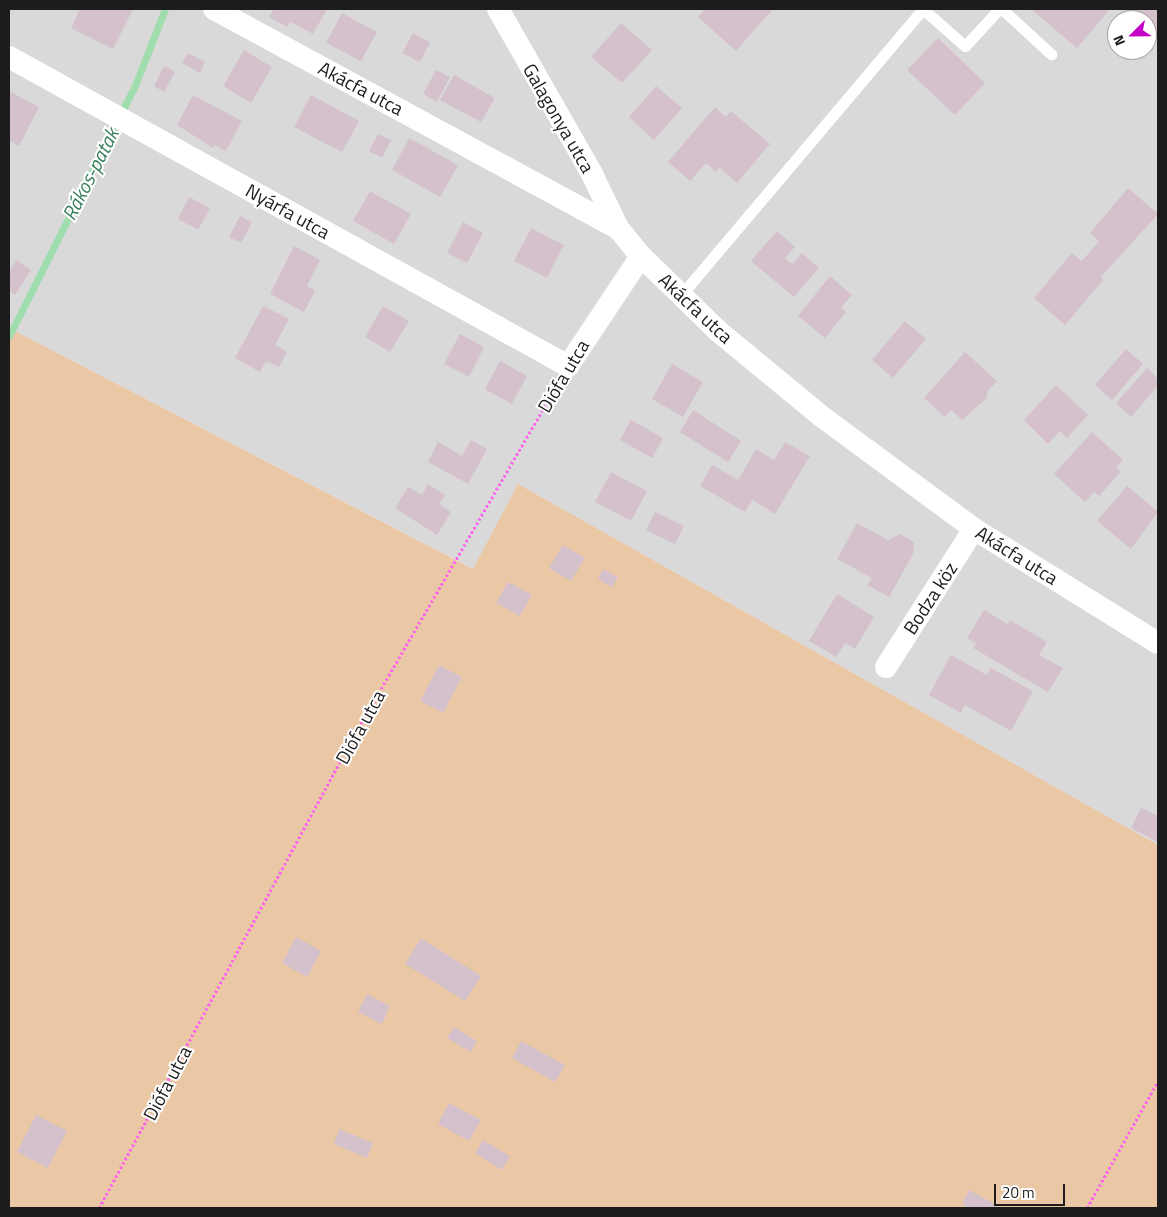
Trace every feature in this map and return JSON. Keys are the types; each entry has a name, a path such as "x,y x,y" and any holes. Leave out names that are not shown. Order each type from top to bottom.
{"street":[{"name":"Akácfa utca","path":"214,9 618,228 641,256 718,331 820,416 974,530 1158,644"},
{"name":"Galagonya utca","path":"498,9 592,174 618,228"},
{"name":"Nyárfa utca","path":"9,57 568,366"},
{"name":"Diófa utca","path":"568,366 641,256"},
{"name":"Bodza köz","path":"886,668 974,530"}],"lane":[{"path":"682,294 923,9 964,46 999,9"},
{"path":"1002,9 1051,54"}],"path":[{"name":"Diófa utca","path":"99,1208 356,732 568,366"},
{"path":"1088,1208 1158,1080"}],"shaded area":[{"path":"9,9 1158,9 1158,845 518,484 474,569 9,328"},
{"path":"9,328 473,569 518,484 1158,845 1158,1208 9,1208"}],"building":[{"path":"80,9 133,9 113,49 71,28"},
{"path":"274,9 327,9 313,34 290,22 287,27 269,17"},
{"path":"705,9 773,9 736,51 698,17"},
{"path":"1031,9 1110,9 1107,10 1107,13 1077,48"},
{"path":"1158,9 1158,39 1157,10 1126,10"},
{"path":"342,13 377,32 361,61 326,43"},
{"path":"621,23 652,50 622,83 591,57"},
{"path":"413,33 430,42 420,62 402,53"},
{"path":"938,38 985,83 955,115 907,70"},
{"path":"244,50 272,67 251,103 223,86"},
{"path":"188,53 205,62 200,73 182,63"},
{"path":"164,66 175,72 164,92 154,86"},
{"path":"436,70 450,77 437,102 423,94"},
{"path":"454,75 495,98 481,122 440,100"},
{"path":"656,86 682,108 654,140 629,117"},
{"path":"9,91 39,107 19,146 9,140"},
{"path":"193,95 242,121 226,151 215,145 213,148 177,125"},
{"path":"311,95 359,121 342,152 294,127"},
{"path":"715,107 726,117 731,111 770,144 737,183 719,167 716,172 706,163 690,181 668,162"},
{"path":"378,134 391,140 382,158 369,151"},
{"path":"409,138 458,165 440,197 392,170"},
{"path":"1128,188 1158,214 1101,277 1103,280 1065,325 1034,298 1072,253 1082,261 1099,241 1090,233"},
{"path":"370,191 411,214 394,244 353,221"},
{"path":"189,197 210,208 198,230 178,219"},
{"path":"240,216 252,222 241,243 229,237"},
{"path":"463,222 483,233 467,263 447,253"},
{"path":"531,228 564,245 547,278 514,261"},
{"path":"777,231 795,247 785,258 792,264 802,253 819,268 794,297 751,261"},
{"path":"294,246 320,260 307,286 315,291 304,312 270,294"},
{"path":"16,260 31,270 15,295 9,291 9,272"},
{"path":"830,276 852,295 841,308 846,312 825,338 798,316"},
{"path":"263,306 289,319 275,345 287,352 279,367 266,361 260,372 235,358"},
{"path":"383,306 409,321 390,352 365,337"},
{"path":"905,321 926,339 893,378 872,360"},
{"path":"460,334 484,347 469,377 444,364"},
{"path":"1126,349 1143,364 1112,400 1095,385"},
{"path":"965,352 997,381 987,392 987,398 962,420 951,410 945,417 924,398"},
{"path":"500,361 527,376 512,404 485,389"},
{"path":"672,364 703,382 683,417 652,399"},
{"path":"1147,368 1158,379 1158,386 1131,417 1116,403"},
{"path":"1056,385 1088,415 1067,438 1060,431 1048,444 1024,420"},
{"path":"693,410 741,441 728,462 680,432"},
{"path":"631,420 663,438 652,458 620,440"},
{"path":"1092,432 1123,460 1116,468 1121,471 1099,496 1094,492 1085,502 1054,474"},
{"path":"471,440 487,449 468,484 428,462 438,442 462,456"},
{"path":"785,442 810,456 775,514 752,500 745,512 700,486 712,465 738,480 756,449 774,460"},
{"path":"611,472 647,491 631,521 595,502"},
{"path":"428,484 445,495 439,504 451,512 437,535 395,508 408,487 422,495"},
{"path":"1127,486 1158,512 1131,549 1097,521"},
{"path":"655,512 684,526 675,544 646,530"},
{"path":"857,523 888,540 900,534 914,542 913,554 889,597 867,585 872,578 837,559"},
{"path":"563,545 585,558 571,581 549,568"},
{"path":"603,569 618,577 612,587 598,579"},
{"path":"508,582 532,595 520,616 496,603"},
{"path":"837,594 874,617 855,649 845,643 836,657 809,641"},
{"path":"984,610 1008,624 1010,620 1047,642 1039,655 1063,668 1048,692 973,648 976,644 967,638"},
{"path":"951,655 987,675 991,668 1033,691 1011,731 965,705 961,713 929,695"},
{"path":"439,665 462,677 443,713 420,701"},
{"path":"1141,808 1158,816 1158,842 1131,828"},
{"path":"296,937 321,951 307,977 282,963"},
{"path":"421,938 481,976 465,1001 405,964"},
{"path":"367,994 390,1006 382,1024 358,1012"},
{"path":"454,1027 477,1041 471,1052 447,1038"},
{"path":"521,1041 565,1065 555,1082 512,1058"},
{"path":"449,1103 481,1120 469,1141 438,1124"},
{"path":"36,1115 67,1131 48,1168 17,1152"},
{"path":"339,1129 373,1143 367,1158 334,1144"},
{"path":"483,1140 510,1156 502,1170 475,1153"},
{"path":"969,1190 1000,1207 969,1208 962,1204"}],"waterway":[{"name":"Rákos-patak","path":"9,336 134,88 165,9"}]}
